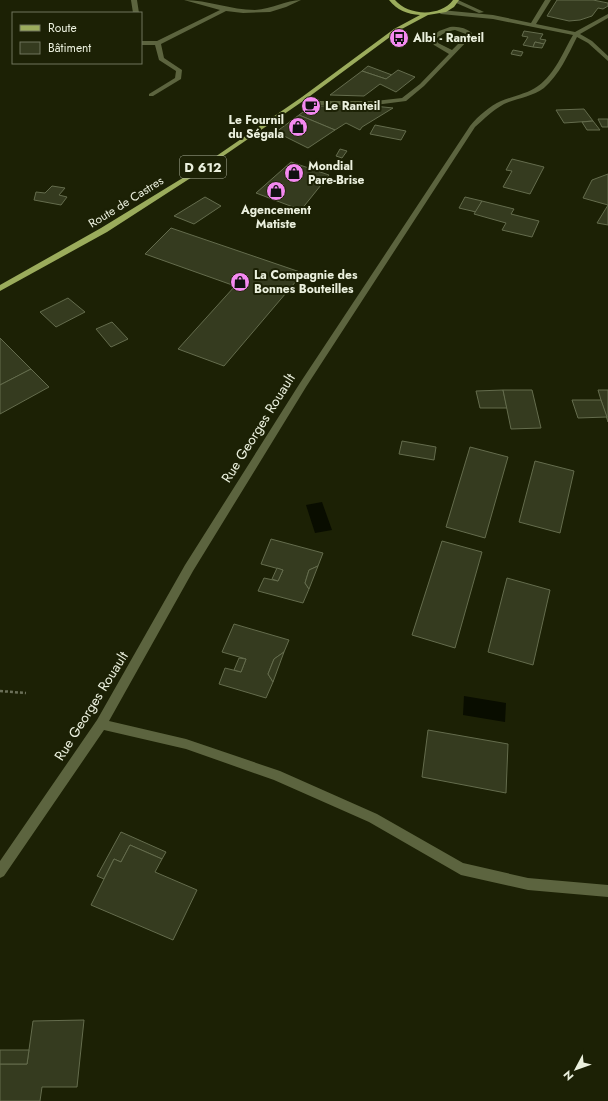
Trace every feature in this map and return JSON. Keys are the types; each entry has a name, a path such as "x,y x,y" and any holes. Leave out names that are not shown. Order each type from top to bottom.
{"main road":[{"path":"392,0 399,14 396,30"},
{"path":"399,14 441,12 454,5 456,0"},
{"name":"Route de Castres","path":"0,288 104,230 201,169 304,98 396,30 427,13"}],"street":[{"path":"134,0 136,12"},
{"path":"187,0 225,9 254,12 284,7 298,0"},
{"path":"456,0 493,17"},
{"path":"532,26 548,0"},
{"path":"142,43 158,43 225,9"},
{"path":"441,12 493,17 576,34 590,42 608,59"},
{"path":"576,34 608,16"},
{"path":"304,98 320,103 375,103 404,100 422,85 468,37 469,33 463,29 448,28 433,39 436,44 452,53"},
{"name":"Rue Georges Rouault","path":"0,872 101,724 189,568 303,385 473,126 483,116 502,103 526,95 541,87 555,72 576,34"},
{"path":"151,95 178,79 179,70 160,59 158,43"},
{"path":"101,724 186,744 276,775 373,818 460,869 528,884 608,891"}],"path":[{"path":"0,691 26,693"}],"shaded area":[{"path":"322,502 332,530 315,533 306,505"},
{"path":"464,696 506,703 505,722 463,715"}],"building":[{"path":"557,0 593,0 608,3 608,6 603,9 598,8 592,16 580,20 569,21 547,16"},
{"path":"524,31 543,34 540,39 546,40 544,44 535,42 533,47 523,45 528,37 522,36"},
{"path":"535,42 544,44 542,48 533,47"},
{"path":"513,50 523,52 521,56 511,54"},
{"path":"368,66 392,75 386,79 362,71"},
{"path":"398,70 415,77 396,92 380,84 364,96 330,95 362,71 386,79"},
{"path":"311,106 374,106 393,108 362,127 360,130 346,123 335,130 299,115"},
{"path":"584,109 593,121 564,123 556,110"},
{"path":"299,115 335,130 308,148 276,132"},
{"path":"598,119 608,119 608,127 602,127"},
{"path":"593,121 600,130 587,130 582,122"},
{"path":"375,125 406,131 401,140 370,134"},
{"path":"340,149 347,151 342,158 336,156"},
{"path":"512,159 544,167 530,194 503,187 512,171 506,170"},
{"path":"291,162 329,175 301,210 256,193"},
{"path":"608,174 608,205 583,198 592,180"},
{"path":"52,186 65,188 59,195 67,197 61,205 34,200 36,192 45,193"},
{"path":"205,197 221,206 194,224 174,216"},
{"path":"465,197 482,201 476,212 459,208"},
{"path":"482,201 514,209 511,214 539,221 532,237 502,230 506,223 474,214"},
{"path":"608,205 608,225 597,223"},
{"path":"171,228 303,273 224,366 178,349 235,286 145,254"},
{"path":"68,298 85,312 56,327 40,312"},
{"path":"112,322 128,339 111,347 96,329"},
{"path":"0,338 31,369 0,385"},
{"path":"31,369 49,387 0,414 0,385"},
{"path":"503,390 507,408 480,408 476,391"},
{"path":"503,390 532,390 541,428 511,429"},
{"path":"598,390 608,390 608,422 601,400"},
{"path":"572,400 601,400 607,417 578,418"},
{"path":"402,441 436,447 434,460 399,454"},
{"path":"470,447 508,457 485,538 446,527"},
{"path":"535,461 574,471 560,533 519,522"},
{"path":"271,539 323,553 318,566 309,570 305,583 309,589 303,603 258,591 264,578 278,581 283,570 261,564"},
{"path":"442,541 482,552 455,648 412,635"},
{"path":"318,566 309,589 305,583 309,570"},
{"path":"277,568 283,570 278,581 272,579"},
{"path":"507,578 550,590 533,665 488,652"},
{"path":"234,624 289,640 284,652 274,659 268,674 273,682 266,698 219,684 225,668 241,672 246,659 222,652"},
{"path":"284,652 273,682 268,674 274,659"},
{"path":"239,658 246,659 241,672 234,670"},
{"path":"428,730 508,744 506,793 422,777"},
{"path":"121,832 166,852 162,859 130,845 121,862 114,859 104,879 97,876"},
{"path":"130,845 162,859 155,872 197,890 173,940 91,905 114,859 121,862"},
{"path":"84,1020 77,1087 42,1087 40,1101 0,1101 0,1064 27,1064 33,1021"},
{"path":"0,1050 29,1050 27,1064 0,1064"}],"place":[{"name":"Albi - Ranteil","path":"399,38"},
{"name":"Le Ranteil","path":"311,106"},
{"name":"Le Fournil du Ségala","path":"298,127"},
{"name":"Mondial Pare-Brise","path":"294,173"},
{"name":"Agencement Matiste","path":"276,191"},
{"name":"La Compagnie des Bonnes Bouteilles","path":"240,282"}]}
